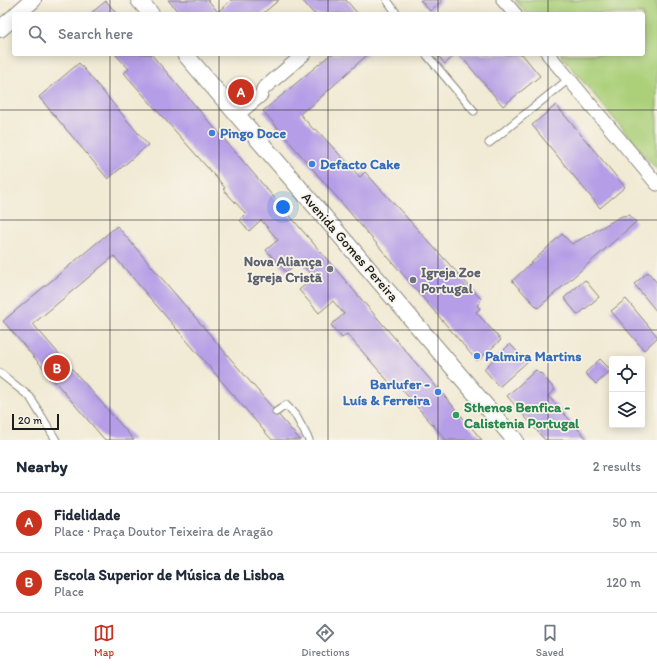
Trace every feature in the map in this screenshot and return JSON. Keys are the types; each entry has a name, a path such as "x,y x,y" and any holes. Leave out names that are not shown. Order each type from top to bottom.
{"street":[{"path":"19,12 33,0"},
{"path":"138,0 148,12"},
{"path":"503,0 513,12"},
{"path":"0,29 12,19"},
{"name":"Avenida Gomes Pereira","path":"187,56 515,440"},
{"path":"237,115 261,95 263,89 302,56"},
{"path":"550,56 657,184"}],"lane":[{"path":"387,0 396,12"},
{"path":"428,56 474,111"},
{"path":"489,143 569,79"},
{"path":"0,373 30,398 56,440"},
{"path":"276,412 286,404 296,416 309,440"}],"green space":[{"path":"515,0 657,0 657,170 562,56 645,56 645,12 525,12"}],"building":[{"path":"168,0 208,0 218,12 178,12"},
{"path":"231,0 279,0 264,12 218,12"},
{"path":"302,0 346,0 356,12 312,12"},
{"path":"420,0 443,0 430,11"},
{"path":"106,1 115,12 92,12"},
{"path":"117,56 153,56 482,440 446,440 399,386 395,389 347,334 342,338 331,325 344,314 333,301 319,313 299,290 314,277 299,261 286,272 266,250 278,240 261,220 249,231 240,220 246,214 223,189 225,188 221,183 124,73 129,69"},
{"path":"329,56 366,56 309,108 308,107 300,114 314,130 316,129 360,177 365,172 482,300 477,305 480,309 476,312 501,340 477,361 263,111"},
{"path":"439,56 454,56 445,64"},
{"path":"461,56 524,56 540,76 503,106"},
{"path":"79,63 148,145 108,179 39,97"},
{"path":"556,105 625,187 600,208 532,125"},
{"path":"630,215 636,222 538,308 512,281 562,234 572,244 622,216"},
{"path":"117,226 300,440 272,440 114,256 33,324 134,440 105,440 3,321"},
{"path":"648,272 657,283 657,312 634,284"},
{"path":"585,280 599,297 578,315 564,298"},
{"path":"626,299 657,336 657,338 644,350 611,311"},
{"path":"510,344 527,362 499,387 484,369"},
{"path":"600,359 609,368 609,372 596,384 585,373"},
{"path":"536,370 540,374 541,373 555,390 548,396 588,440 545,440 507,396"}],"place":[{"name":"Fidelidade","path":"241,92"},
{"name":"Pingo Doce","path":"212,133"},
{"name":"Defacto Cake","path":"312,164"},
{"name":"Nova Aliança Igreja Cristã","path":"330,269"},
{"name":"Igreja Zoe Portugal","path":"413,280"},
{"name":"Palmira Martins","path":"477,356"},
{"name":"Escola Superior de Música de Lisboa","path":"57,368"},
{"name":"Barlufer - Luís & Ferreira","path":"438,392"},
{"name":"Sthenos Benfica - Calistenia Portugal","path":"456,415"}]}
